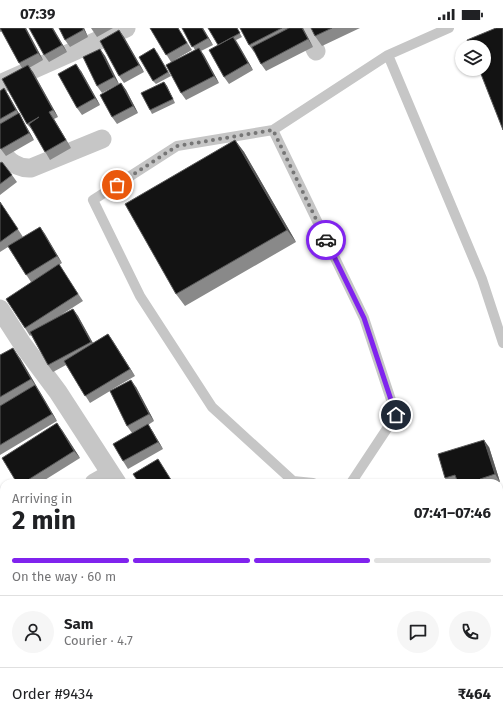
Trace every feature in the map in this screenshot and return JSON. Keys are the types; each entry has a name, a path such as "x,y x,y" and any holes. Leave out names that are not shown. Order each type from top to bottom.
{"street":[{"path":"0,84 126,28"},
{"path":"304,28 316,51"},
{"path":"0,150 13,164 24,168 32,168 102,139"},
{"path":"0,309 23,345 58,392 106,479"},
{"path":"6,356 23,345"}],"lane":[{"path":"291,479 212,407 140,296 93,200 177,146 273,130 388,55 449,28"},
{"path":"388,55 482,279 503,343"},
{"path":"273,130 364,318 396,415 354,479"}],"building":[{"path":"0,28 25,28 38,53 19,63"},
{"path":"29,28 52,28 62,45 44,55"},
{"path":"59,28 83,28 83,30 65,40"},
{"path":"150,28 178,28 187,43 166,55"},
{"path":"182,28 202,28 208,38 192,47"},
{"path":"208,28 237,28 240,33 218,45"},
{"path":"240,28 282,28 249,45"},
{"path":"289,28 302,28 308,39 261,64 252,47"},
{"path":"311,28 332,28 315,36"},
{"path":"496,28 503,28 503,130 482,76 491,76 491,40 467,40"},
{"path":"119,30 139,65 119,76 100,41"},
{"path":"233,37 248,63 224,77 209,50"},
{"path":"154,48 168,72 153,81 139,57"},
{"path":"199,48 214,76 181,93 166,65"},
{"path":"100,49 114,77 97,86 83,57"},
{"path":"76,64 95,98 77,108 58,74"},
{"path":"28,65 53,110 49,112 66,140 45,152 29,124 39,117 27,124 2,79"},
{"path":"164,82 173,99 150,110 141,93"},
{"path":"121,83 133,106 112,117 100,95"},
{"path":"4,88 16,110 0,119 0,91"},
{"path":"19,113 29,133 1,149 0,124"},
{"path":"235,140 287,230 176,294 125,204"},
{"path":"2,162 12,175 0,184 0,163"},
{"path":"0,202 18,229 0,242"},
{"path":"40,227 57,256 26,275 8,246"},
{"path":"59,264 78,294 25,328 6,299"},
{"path":"73,309 91,342 48,365 30,332"},
{"path":"108,334 130,369 85,396 64,361"},
{"path":"13,348 31,379 0,397 0,355"},
{"path":"131,380 149,414 127,426 110,391"},
{"path":"35,385 52,414 0,445 0,406"},
{"path":"57,423 74,451 29,479 15,479 2,458"},
{"path":"148,424 158,442 123,461 113,444"},
{"path":"484,440 495,474 480,479 456,479 455,475 445,478 438,454"},
{"path":"158,459 170,479 136,479 133,474"}],"way so far":[{"path":"117,185 177,146 273,130 326,240"}],"route":[{"path":"326,240 364,318 396,415"}]}
